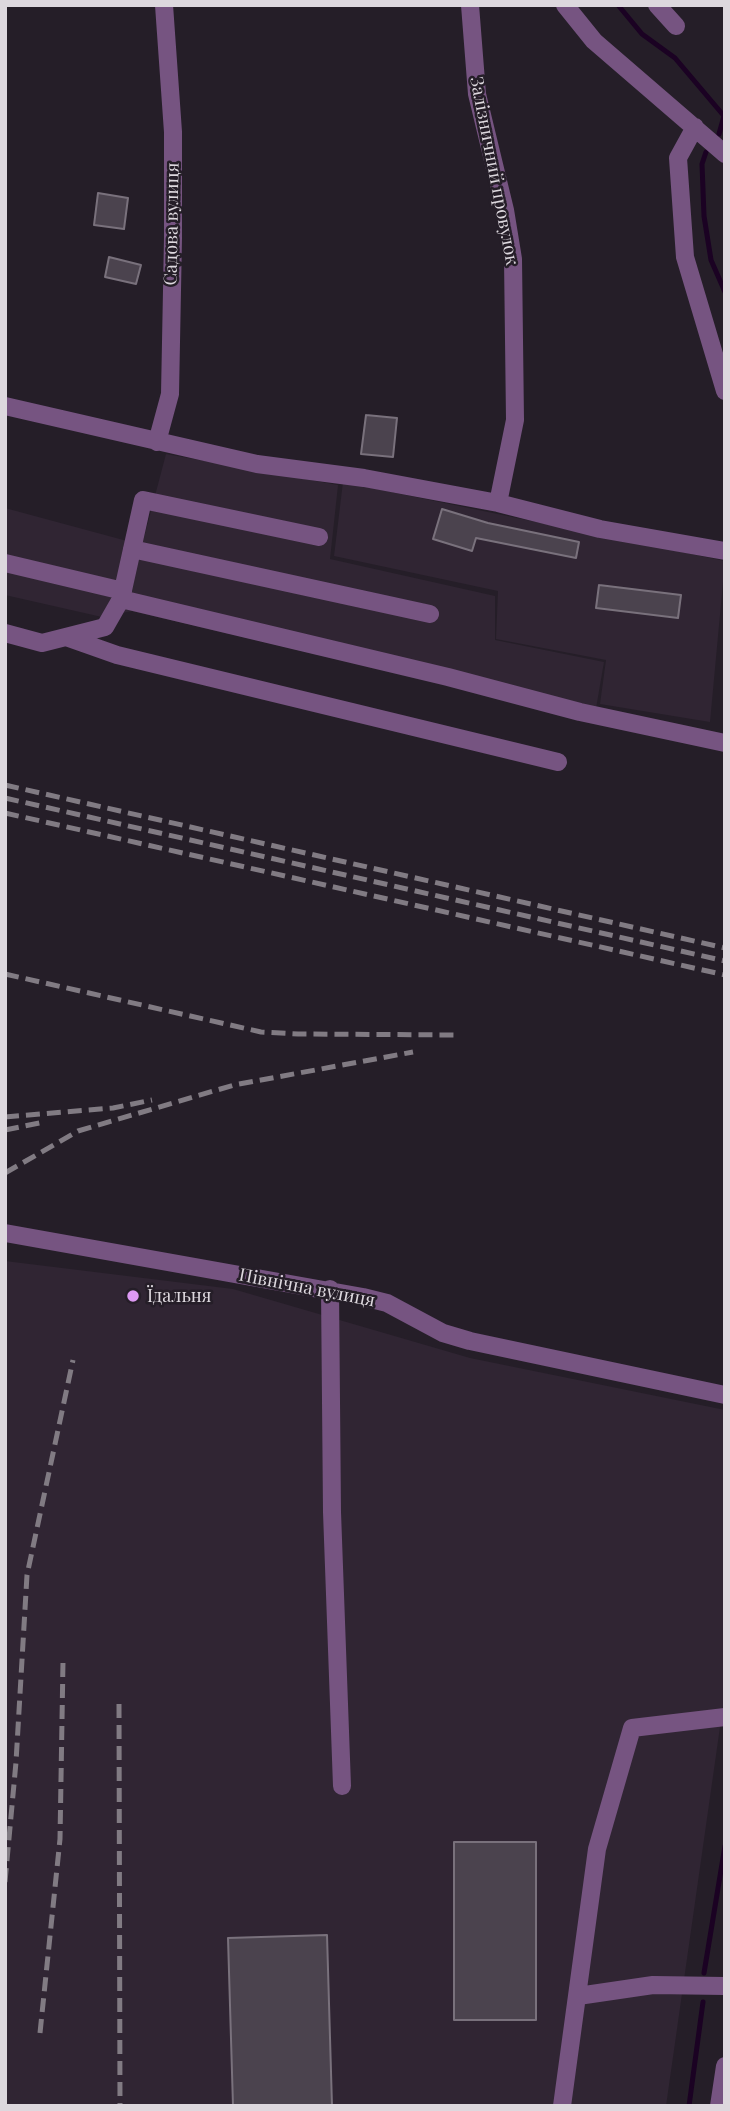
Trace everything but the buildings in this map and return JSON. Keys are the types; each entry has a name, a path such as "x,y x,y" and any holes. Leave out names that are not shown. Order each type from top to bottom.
{"street":[{"name":"Садова вулиця","path":"157,442 170,394 173,238 173,132 163,5"},
{"name":"Залізничний провулок","path":"470,5 477,94 505,210 513,259 515,420 498,503"},
{"path":"565,5 594,41 711,142 678,158 685,257 725,391"},
{"path":"657,5 676,26"},
{"path":"5,406 257,464 364,478 498,503 600,529 725,551"},
{"path":"5,633 42,643 105,627 122,595 144,500 318,537"},
{"path":"132,549 430,614"},
{"path":"5,563 580,712 725,743"},
{"path":"66,637 117,655 558,762"},
{"name":"Північна вулиця","path":"5,1233 330,1289 387,1303 443,1333 470,1342 725,1395"},
{"path":"330,1289 332,1512 342,1786"},
{"path":"562,2106 597,1849 632,1728 725,1717"},
{"path":"578,1996 653,1985 725,1986"},
{"path":"719,2106 725,2066"}],"shaded area":[{"path":"166,454 338,485 330,559 495,596 495,640 604,662 594,720 132,611 102,617 5,595 5,508 142,545"},
{"path":"343,482 725,561 710,722 600,704 606,660 496,639 498,591 334,556"},
{"path":"5,1261 233,1289 470,1358 725,1410 725,1692 666,2106 5,2106"}],"waterway":[{"path":"618,5 642,34 675,58 724,116 719,134"},
{"path":"706,152 702,164 704,216 711,260 725,292"},
{"path":"704,1973 725,1846"},
{"path":"689,2106 703,2002"}],"railway":[{"path":"5,785 725,948"},
{"path":"5,798 725,961"},
{"path":"5,813 725,975"},
{"path":"5,974 261,1032 458,1035"},
{"path":"5,1173 78,1131 234,1085 413,1052"},
{"path":"5,1117 113,1108 152,1100"},
{"path":"5,1130 44,1122"},
{"path":"5,1882 16,1762 27,1575 73,1360"},
{"path":"40,2033 60,1839 63,1661"},
{"path":"119,1704 120,2106"}],"place":[{"name":"Їдальня","path":"133,1296"}]}
